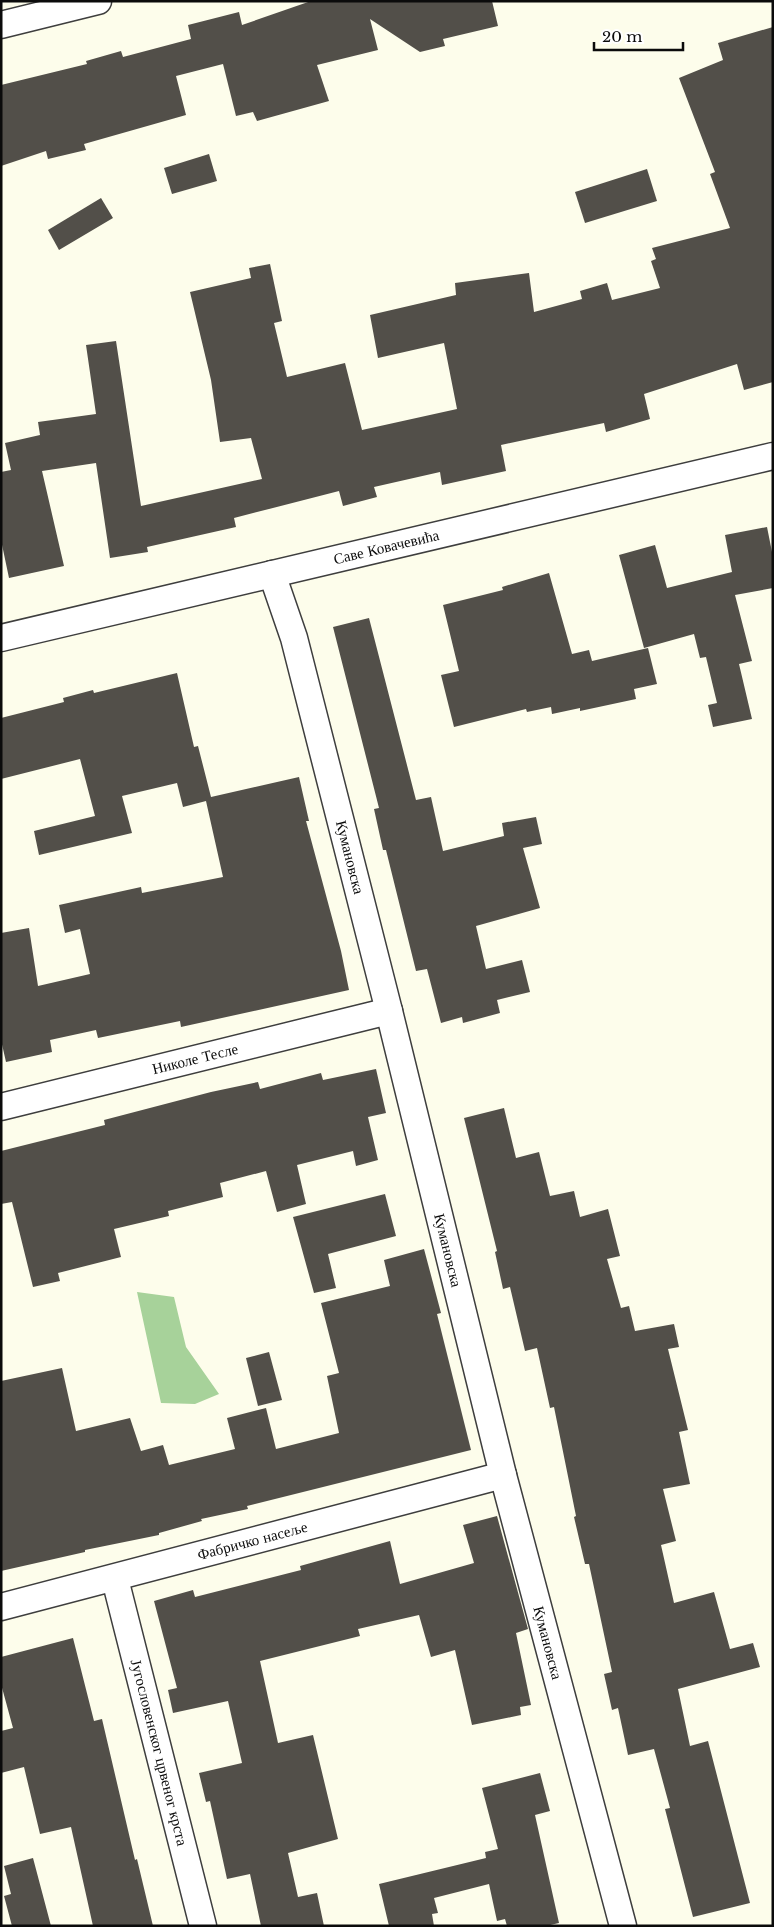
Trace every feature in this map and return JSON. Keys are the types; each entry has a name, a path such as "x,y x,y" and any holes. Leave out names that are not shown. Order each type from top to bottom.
{"street":[{"path":"1,25 98,1"},
{"name":"Саве Ковачевића","path":"1,638 773,456"},
{"name":"Кумановска","path":"272,574 294,638 389,1011 503,1476 623,1926"},
{"name":"Николе Тесле","path":"1,1107 389,1011"},
{"name":"Фабричко насеље","path":"1,1608 503,1476"},
{"name":"Југословенског црвеног крста","path":"115,1579 203,1926"}],"green space":[{"path":"137,1292 174,1297 186,1347 219,1394 195,1404 161,1403"}],"building":[{"path":"311,1 492,1 498,26 443,39 445,46 420,52 370,19 378,50 317,65 329,101 257,121 253,112 236,116 223,64 176,76 186,115 84,144 86,150 48,159 46,151 1,166 1,85 87,64 86,61 121,51 123,57 191,39 188,25 239,12 242,25"},
{"path":"773,27 773,382 744,390 737,364 644,394 650,419 606,432 604,423 501,445 506,471 442,485 440,472 374,487 377,497 343,506 339,491 234,518 236,527 147,547 148,552 110,558 96,463 42,471 64,566 9,578 1,540 1,472 11,470 5,443 40,435 38,422 96,414 86,345 116,341 141,506 262,479 251,438 220,442 211,380 190,292 251,278 249,268 270,264 282,321 274,323 287,377 345,363 362,430 457,409 444,343 378,358 370,315 456,295 455,283 529,273 534,312 582,299 580,291 607,283 612,300 660,288 651,261 656,259 652,248 730,228 710,174 715,172 679,78 723,60 718,43"},
{"path":"209,154 217,181 172,194 164,168"},
{"path":"647,169 657,201 585,223 575,192"},
{"path":"101,198 113,218 59,250 48,230"},
{"path":"767,527 773,557 773,588 735,595 752,661 739,664 752,719 713,727 708,705 717,703 706,657 700,658 694,634 644,648 619,555 655,545 667,588 732,572 725,535"},
{"path":"549,573 572,654 589,650 592,661 648,648 657,684 634,689 636,699 580,711 580,708 552,714 551,707 527,712 526,709 454,727 441,675 459,671 443,605 503,590 502,587"},
{"path":"369,618 416,800 431,797 443,851 504,836 502,823 536,817 542,844 523,848 540,908 476,926 486,969 522,960 530,992 497,1000 500,1013 463,1023 462,1017 441,1023 427,969 416,971 386,850 383,850 374,809 379,808 333,627"},
{"path":"177,673 194,747 198,746 211,797 299,777 309,821 306,821 341,951 349,990 181,1027 180,1021 98,1038 96,1030 50,1040 52,1052 6,1062 1,1040 1,933 29,928 38,986 90,974 80,929 65,933 59,905 141,887 142,893 223,877 206,801 183,807 177,783 122,796 132,833 39,855 34,831 95,816 80,759 1,779 1,718 64,702 63,698 93,690 94,693"},
{"path":"376,1069 386,1113 368,1117 378,1160 356,1166 353,1151 297,1165 306,1204 277,1212 266,1171 220,1183 223,1197 168,1211 169,1216 114,1229 121,1257 58,1273 60,1281 33,1287 12,1202 1,1204 1,1151 105,1125 104,1120 211,1092 258,1082 260,1089 321,1073 323,1080"},
{"path":"504,1108 516,1158 539,1152 550,1196 574,1191 580,1217 608,1209 620,1256 607,1259 621,1308 629,1306 635,1331 674,1324 679,1347 668,1349 688,1430 679,1432 690,1484 663,1489 676,1541 661,1545 674,1603 714,1592 730,1649 753,1643 760,1667 678,1689 690,1746 708,1741 750,1903 693,1917 665,1809 670,1808 654,1749 628,1755 618,1708 612,1710 604,1674 612,1672 589,1564 585,1564 574,1517 576,1516 554,1407 550,1408 537,1348 525,1351 510,1287 503,1289 495,1252 497,1251 464,1118"},
{"path":"385,1194 396,1236 328,1254 336,1288 314,1293 293,1217"},
{"path":"424,1249 441,1313 437,1314 471,1450 247,1506 248,1509 201,1519 202,1521 159,1533 159,1535 85,1550 85,1552 1,1571 1,1381 62,1368 76,1431 130,1418 141,1451 163,1445 169,1465 235,1449 227,1418 266,1408 276,1449 339,1433 327,1376 339,1373 321,1303 390,1286 384,1260"},
{"path":"269,1352 282,1400 258,1406 246,1358"},
{"path":"497,1516 528,1629 516,1633 531,1705 520,1707 521,1715 472,1725 455,1650 431,1657 419,1615 358,1629 360,1636 260,1661 278,1743 313,1735 338,1839 288,1853 298,1897 317,1893 324,1926 261,1926 250,1874 227,1879 210,1801 206,1802 199,1773 242,1763 228,1701 173,1713 168,1690 177,1688 154,1601 193,1590 195,1597 301,1570 300,1566 390,1541 400,1584 474,1563 463,1525"},
{"path":"73,1638 94,1721 102,1719 135,1860 137,1859 153,1926 93,1926 71,1827 40,1834 24,1767 1,1773 1,1731 13,1728 1,1684 1,1657"},
{"path":"540,1773 550,1811 535,1815 559,1923 546,1926 507,1926 505,1919 497,1921 489,1884 434,1898 438,1913 432,1914 434,1926 389,1926 379,1884 486,1858 485,1852 498,1849 482,1788"},
{"path":"33,1858 51,1926 12,1926 4,1896 11,1894 4,1866"}]}
